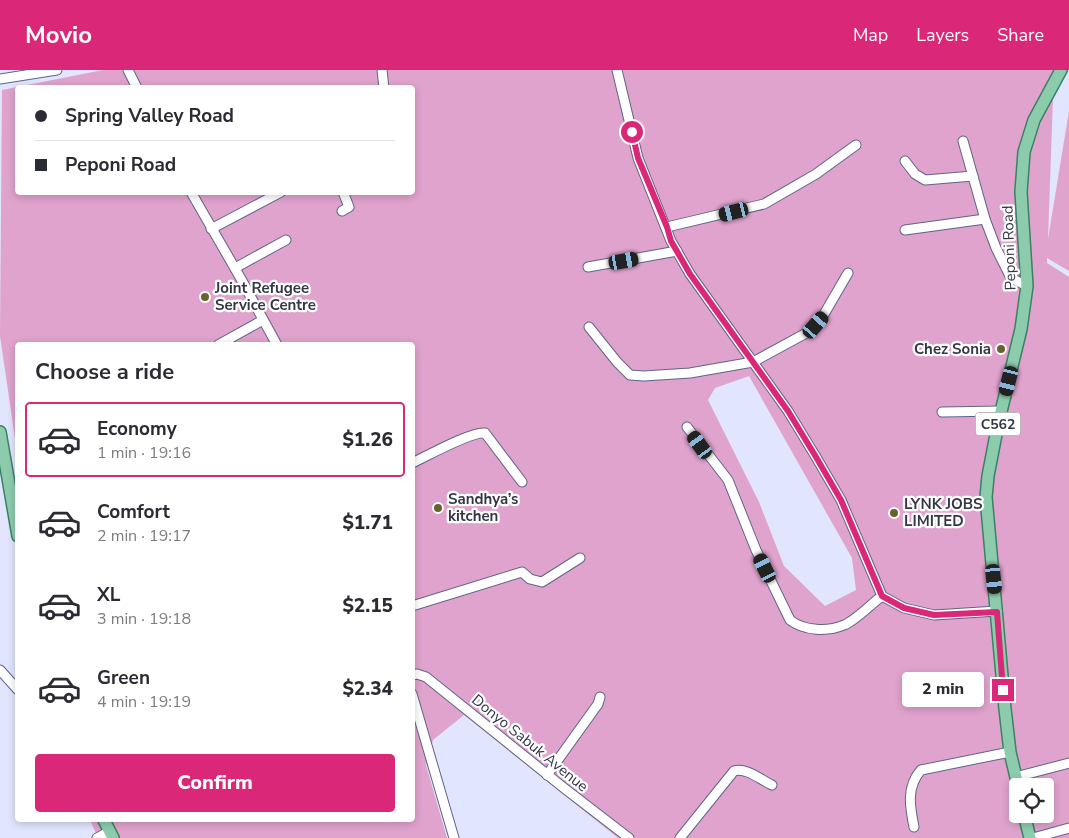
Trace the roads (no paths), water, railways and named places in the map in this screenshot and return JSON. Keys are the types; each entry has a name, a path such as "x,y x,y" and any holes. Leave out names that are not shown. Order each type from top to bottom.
{"main road":[{"name":"Peponi Road","path":"1016,778 1010,752 1005,709 986,497 988,476 1021,329 1027,286 1021,192 1024,152 1034,120 1062,70"},
{"path":"0,432 15,519"},
{"path":"105,822 111,835"},
{"path":"1027,823 1032,838"}],"street":[{"path":"0,79 57,70"},
{"path":"128,70 136,85"},
{"path":"382,70 384,85"},
{"path":"617,70 638,158 671,241 690,274 788,411 841,500 882,596 904,608 934,615 997,612"},
{"path":"963,141 985,219 996,248 1011,278 1027,286"},
{"path":"667,227 764,204 816,174 856,145"},
{"path":"905,162 915,174 925,180 973,176"},
{"path":"192,195 275,342"},
{"path":"211,229 275,195"},
{"path":"342,211 349,207 344,195"},
{"path":"905,230 985,219"},
{"path":"234,268 286,240"},
{"path":"588,267 677,251"},
{"path":"589,327 630,375 690,373 753,362 810,331 823,316 848,273"},
{"path":"223,342 263,320"},
{"path":"942,412 1002,411"},
{"path":"687,427 728,480 756,550 790,620 796,625 804,627 836,628 846,625 882,596"},
{"path":"415,462 482,432 485,433 522,482"},
{"path":"415,605 522,572 530,579 542,582 580,558"},
{"path":"0,670 15,687"},
{"name":"Donyo Sabuk Avenue","path":"415,674 426,677 547,775 629,838"},
{"path":"547,775 598,704 600,697"},
{"path":"415,704 454,838"},
{"path":"914,827 910,810 910,793 914,779 921,770 1010,752"},
{"path":"1028,778 1069,763"},
{"path":"680,838 734,771 739,769 745,771 772,785"},
{"path":"1032,838 1069,828"},
{"path":"97,838 111,835"}],"place":[{"name":"Joint Refugee Service Centre","path":"205,297"},
{"name":"Chez Sonia","path":"1001,349"},
{"name":"Sandhya’s kitchen","path":"438,508"},
{"name":"LYNK JOBS LIMITED","path":"894,513"}]}
